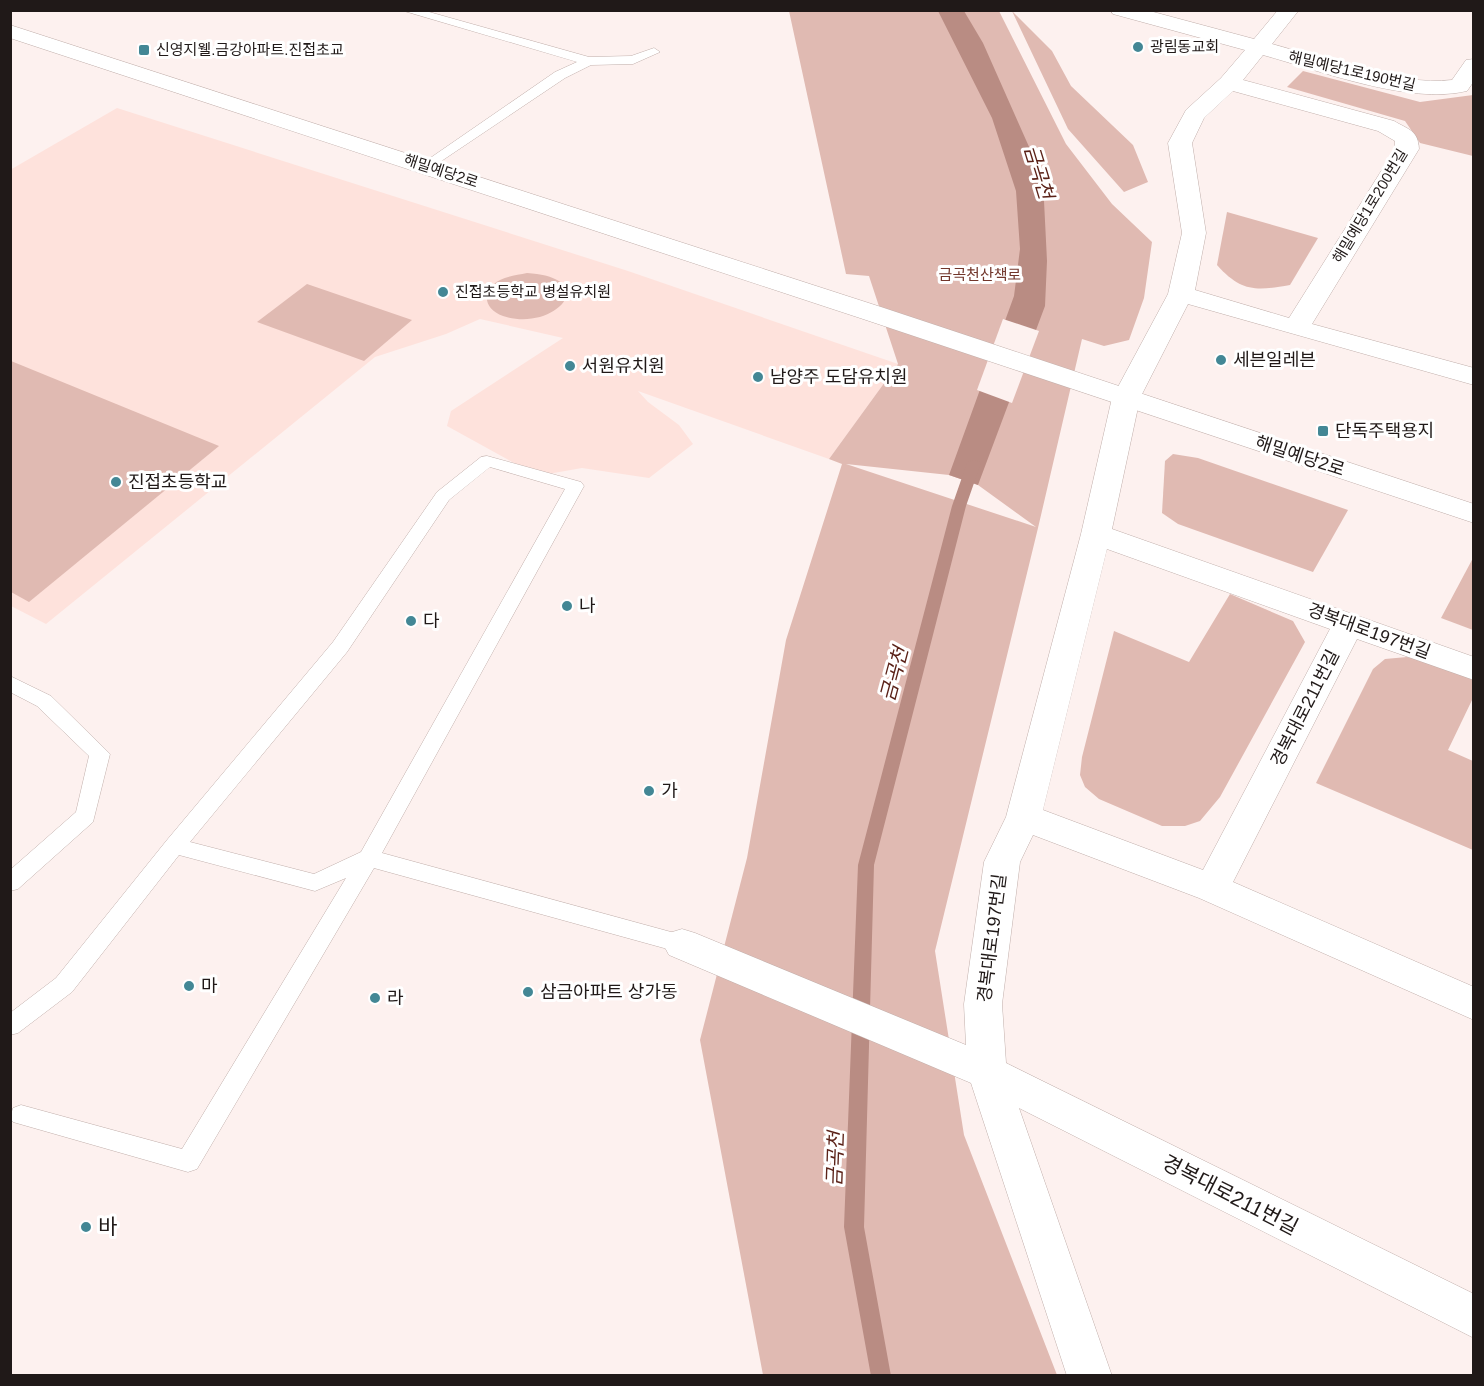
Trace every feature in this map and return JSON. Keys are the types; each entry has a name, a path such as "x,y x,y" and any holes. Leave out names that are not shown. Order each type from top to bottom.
{"street":[{"path":"1120,10 1257,48"},
{"path":"1126,398 1181,294 1194,233 1180,142 1194,116 1229,83 1289,10"},
{"name":"해밀예당2로","path":"10,31 428,166 1473,514"},
{"name":"해밀예당1로190번길","path":"1257,48 1400,85 1432,89 1459,86 1473,65"},
{"name":"해밀예당1로200번길","path":"1229,83 1386,126 1407,138 1407,148 1296,328"},
{"path":"1181,294 1473,377"},
{"name":"경복대로197번길","path":"1090,1376 987,1072 983,1004 1002,862 1024,817 1096,534 1126,398"},
{"name":"경복대로197번길","path":"1096,534 1473,669"},
{"name":"경복대로211번길","path":"1212,888 1349,624"},
{"path":"1024,817 1212,888 1473,1004"},
{"name":"경복대로211번길","path":"682,944 987,1072 1473,1317"}],"lane":[{"path":"407,10 589,61 633,60 654,52"},
{"path":"428,166 560,75 589,61"},
{"path":"10,1026 64,985 174,846 340,647 443,496 487,461 575,486 369,858 188,1161 21,1115"},
{"path":"10,683 44,701 100,754 86,816 10,883"},
{"path":"174,846 315,883 369,858 682,944"}],"shaded area":[{"name":"금곡천","path":"938,11 964,11 983,43 1038,167 1044,201 1047,261 1045,306 978,485 949,475 1014,296 1020,249 1016,191 992,118"},
{"name":"진접초등학교","path":"117,108 628,271 898,364 829,459 638,391 648,402 679,425 693,444 649,478 582,468 534,474 447,426 451,411 563,338 480,319 446,334 375,357 46,624 11,606 10,170"}],"green space":[{"name":"금곡천산책로","path":"789,11 999,11 1066,144 1112,204 1152,242 1144,298 1129,340 1104,346 1082,339 935,951 964,1135 1057,1375 763,1375 700,1040 747,858 786,640 842,464 829,459 898,364 869,276 846,274","holes":["846,464 949,475 978,485 1036,527"]},
{"path":"1012,11 1052,51 1071,86 1133,145 1148,182 1124,192 1068,129"},
{"path":"1303,71 1420,102 1473,95 1473,156 1420,143 1405,121 1287,87"},
{"path":"1227,212 1318,238 1290,285 1258,288 1242,285 1217,265"},
{"path":"527,273 550,277 563,284 567,293 563,303 553,311 539,317 522,319 503,316 491,309 487,294 494,284 506,278"},
{"path":"307,284 412,320 364,361 257,322"},
{"path":"11,361 219,446 29,602 11,592"},
{"path":"1173,454 1198,458 1348,510 1313,572 1178,524 1162,513 1165,461"},
{"path":"1473,558 1473,630 1441,618"},
{"path":"1230,594 1293,621 1305,642 1220,797 1200,821 1185,826 1162,826 1099,799 1085,787 1080,775 1082,757 1114,631 1189,662"},
{"path":"1407,657 1430,662 1473,680 1473,698 1448,750 1473,761 1473,850 1316,783 1373,669 1385,659"}],"pier":[{"path":"1003,319 1039,331 1012,403 977,390"}],"waterway":[{"name":"금곡천","path":"881,1376 854,1227 866,865 959,506 974,463"}],"place":[{"name":"광림동교회","path":"1138,47"},
{"name":"신영지웰.금강아파트.진접초교","path":"144,50"},
{"name":"진접초등학교 병설유치원","path":"443,292"},
{"name":"세븐일레븐","path":"1221,360"},
{"name":"서원유치원","path":"570,366"},
{"name":"남양주 도담유치원","path":"758,377"},
{"name":"단독주택용지","path":"1323,431"},
{"name":"진접초등학교","path":"116,482"},
{"name":"나","path":"567,606"},
{"name":"다","path":"411,621"},
{"name":"가","path":"649,791"},
{"name":"마","path":"189,986"},
{"name":"삼금아파트 상가동","path":"528,992"},
{"name":"라","path":"375,998"},
{"name":"바","path":"86,1227"}]}
